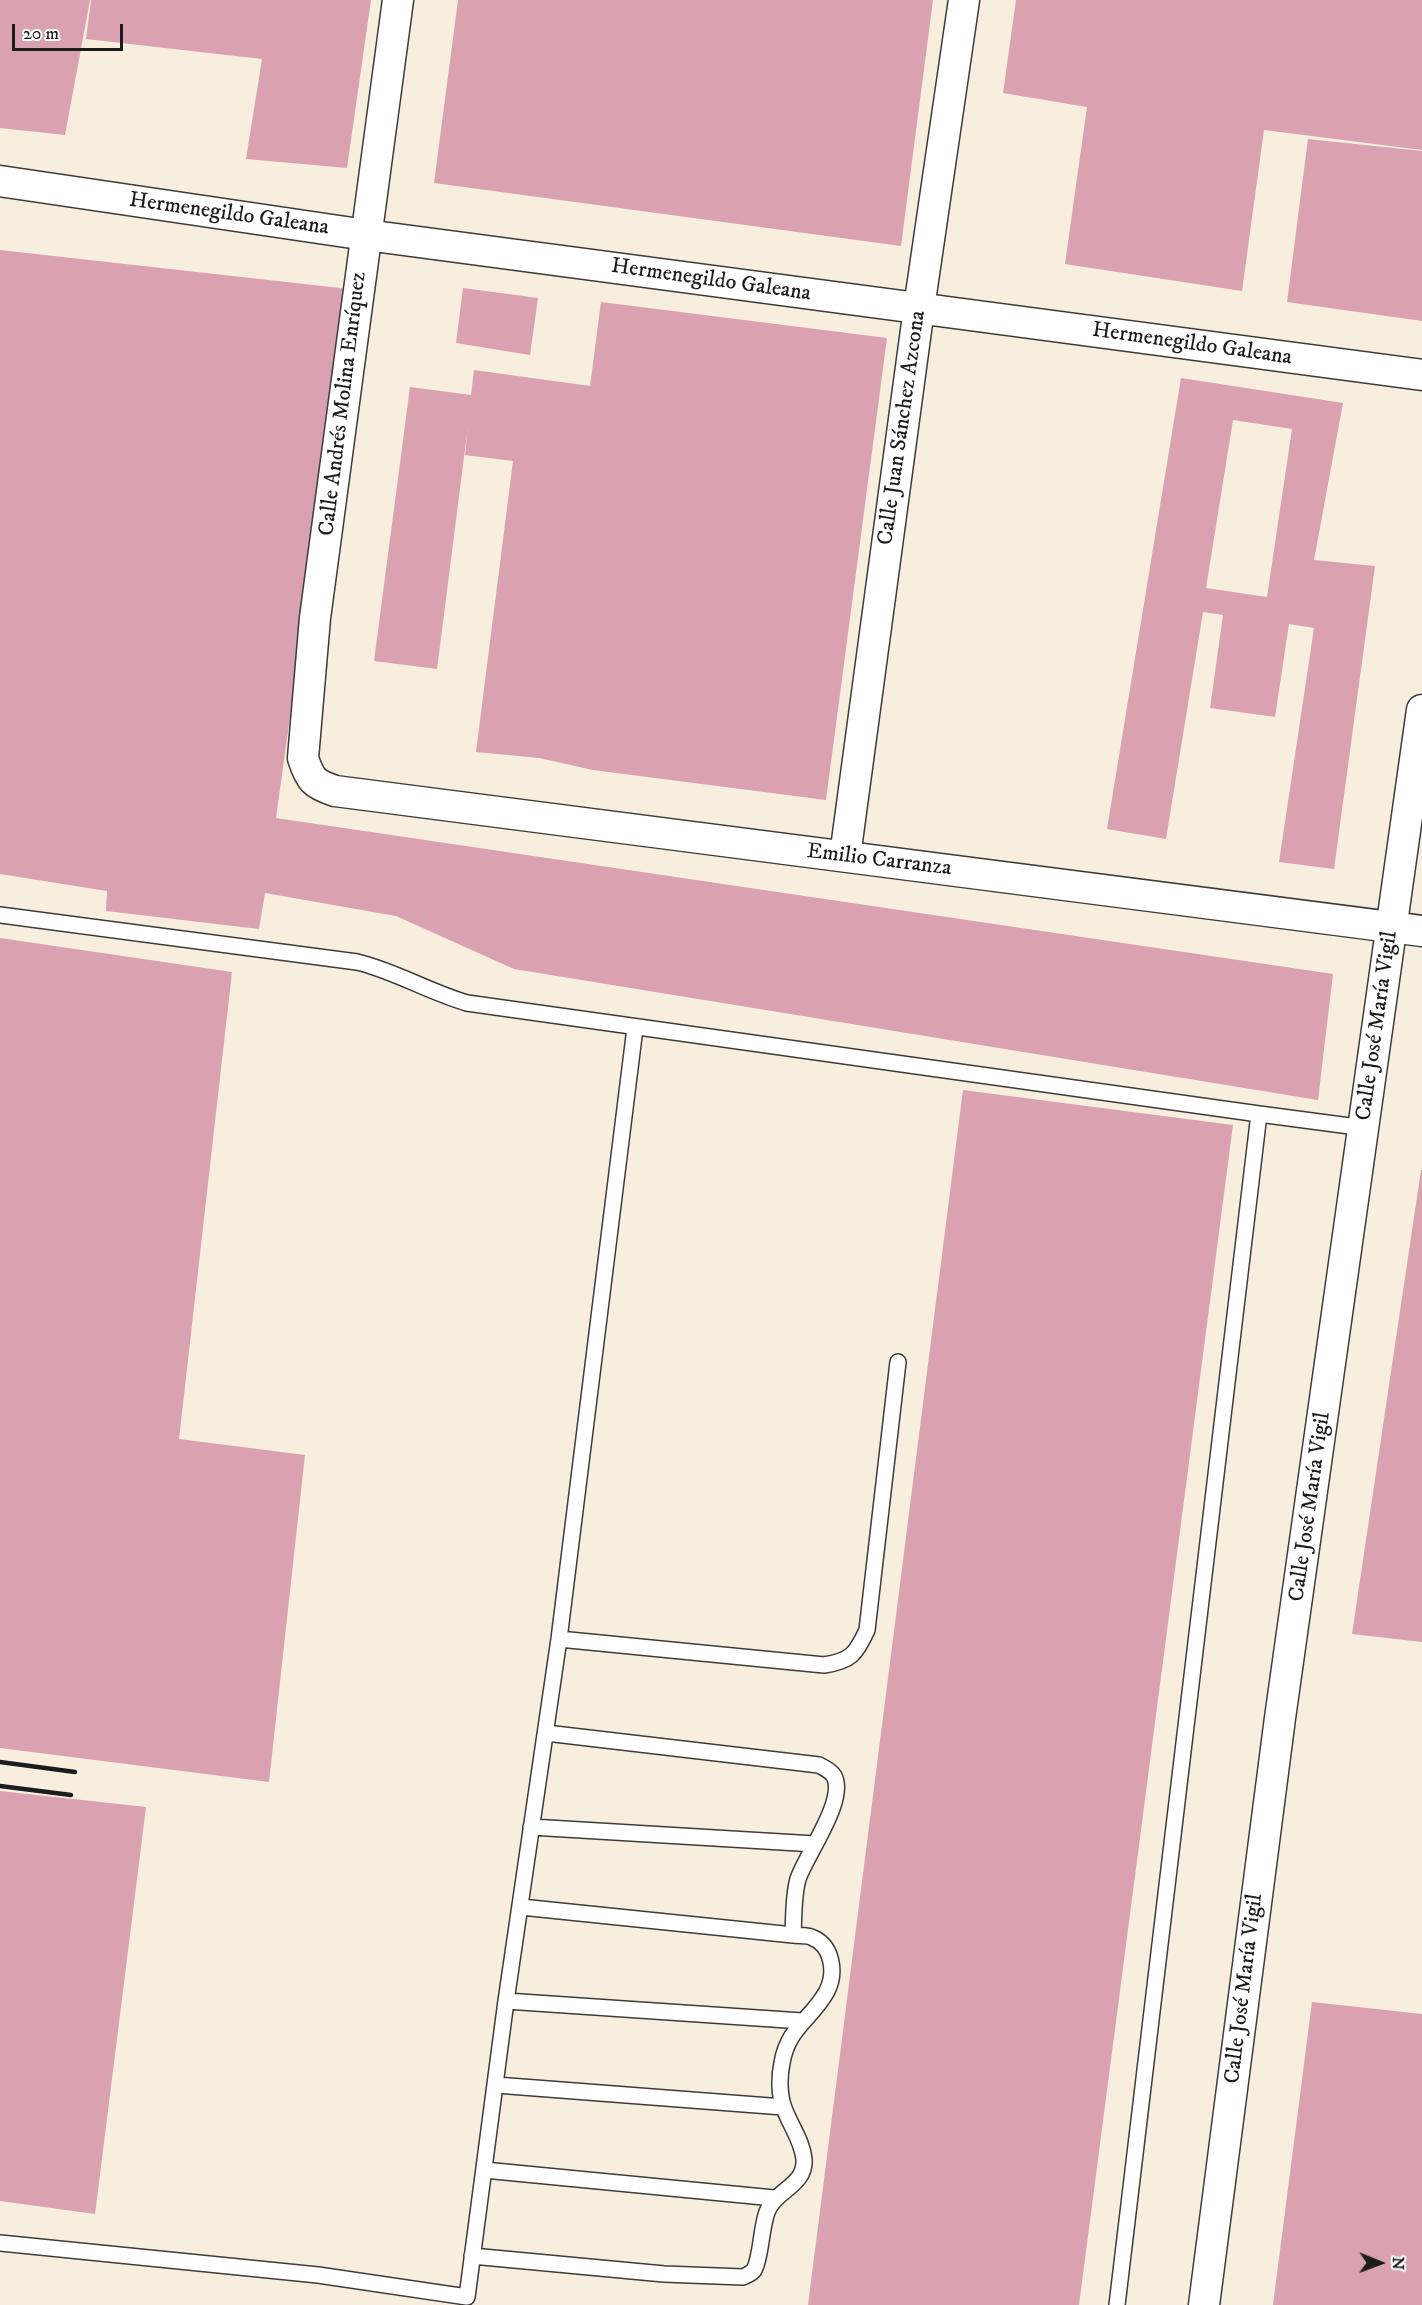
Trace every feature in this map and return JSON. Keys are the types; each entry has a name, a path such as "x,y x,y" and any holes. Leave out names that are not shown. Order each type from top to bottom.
{"street":[{"name":"Calle Andrés Molina Enríquez","path":"335,791 317,786 308,774 303,758 315,618 398,0"},
{"name":"Calle Juan Sánchez Azcona","path":"845,856 919,308 964,0"},
{"name":"Hermenegildo Galeana","path":"0,181 366,235 1422,375"},
{"name":"Calle José María Vigil","path":"1204,2305 1280,1718 1365,1128 1422,710"},
{"name":"Emilio Carranza","path":"335,791 1422,931"}],"lane":[{"path":"0,915 357,962 381,968 443,996 467,1003 1365,1128"},
{"path":"0,2244 318,2275 466,2301 506,2001 559,1639 635,1028"},
{"path":"1117,2305 1258,1114"},
{"path":"559,1639 824,1665 842,1662 852,1656 867,1630 898,1362"},
{"path":"546,1733 819,1765 834,1776 836,1795 829,1816 797,1882 793,1935"},
{"path":"531,1827 815,1844"},
{"path":"472,2256 653,2273 743,2277 753,2271 767,2210 774,2198 798,2180 803,2172 804,2159 798,2138 783,2107 780,2086 781,2064 786,2045 802,2021 819,2004 828,1989 831,1970 827,1948 811,1937 521,1907"},
{"path":"506,2001 802,2021"},
{"path":"496,2085 783,2107"},
{"path":"484,2170 774,2198"}],"building":[{"path":"0,0 90,0 65,135 0,128"},
{"path":"91,0 371,0 347,168 246,159 262,59 86,39"},
{"path":"458,0 933,0 901,246 434,183"},
{"path":"1016,0 1422,0 1422,150 1264,130 1242,291 1065,264 1087,107 1003,93"},
{"path":"1308,139 1422,151 1422,321 1287,302"},
{"path":"0,250 349,289 276,818 1333,974 1318,1100 514,969 396,916 265,893 259,929 106,911 107,891 0,874"},
{"path":"463,288 538,298 530,355 456,343"},
{"path":"601,302 887,338 826,800 593,770 539,758 476,752 513,461 465,455 468,426 437,669 374,661 410,387 471,395 474,370 590,386"},
{"path":"1181,378 1343,403 1314,560 1375,566 1334,869 1279,862 1314,628 1289,624 1275,717 1210,708 1223,615 1203,612 1166,839 1107,829","holes":["1233,420 1292,429 1267,597 1206,588"]},
{"path":"0,938 232,972 179,1439 305,1455 269,1782 0,1748"},
{"path":"963,1090 1233,1125 1079,2305 808,2305"},
{"path":"1422,1170 1422,1642 1352,1634"},
{"path":"0,1791 146,1807 95,2214 0,2201"},
{"path":"1312,2002 1422,2014 1422,2305 1273,2305"}],"railway":[{"path":"0,1762 75,1772"},
{"path":"0,1786 71,1795"}]}
